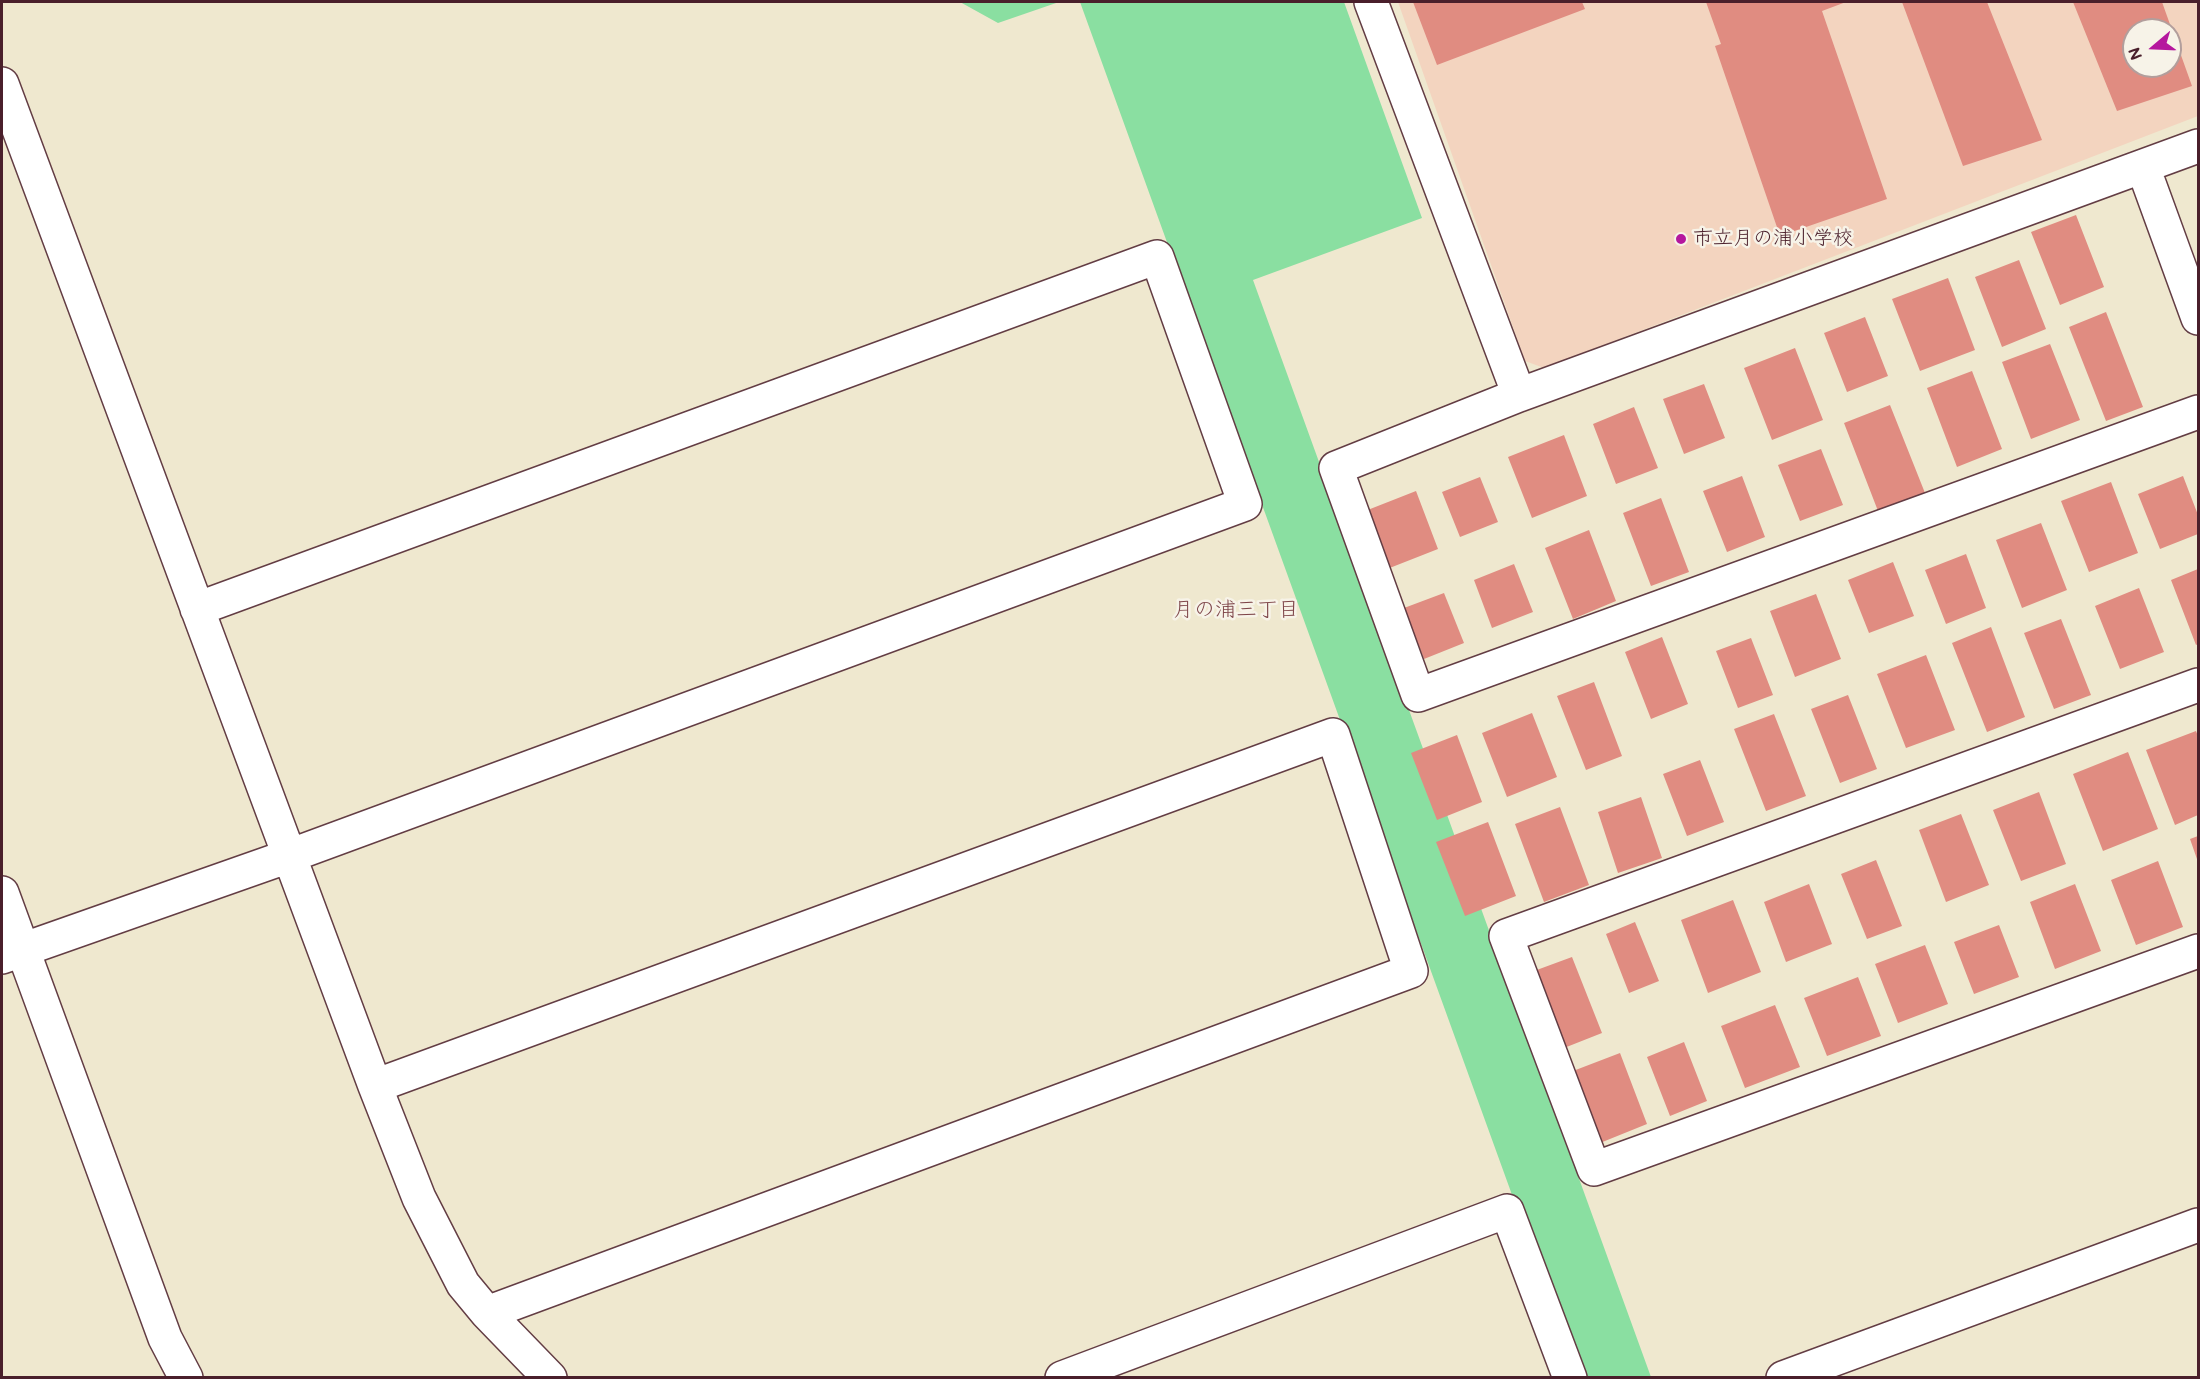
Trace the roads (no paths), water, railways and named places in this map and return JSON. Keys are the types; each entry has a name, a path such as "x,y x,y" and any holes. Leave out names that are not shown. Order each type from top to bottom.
{"street":[{"path":"1371,2 1519,395"},
{"path":"2,89 419,1198 463,1284 550,1377"},
{"path":"2199,146 1519,395 1336,468 1418,695 2199,412"},
{"path":"2143,167 2199,318"},
{"path":"12,953 289,856 1245,504 1157,257 197,609"},
{"path":"2199,685 1506,936 1594,1169 2199,951"},
{"path":"375,1086 1333,735 1411,971 488,1313"},
{"path":"2,893 12,953 165,1338 186,1377"},
{"path":"1062,1377 1507,1211 1570,1377"},
{"path":"1783,1377 2199,1225"}],"place":[{"name":"市立月の浦小学校","path":"1681,239"}],"district":[{"name":"月の浦三丁目","path":"1236,611"}]}
